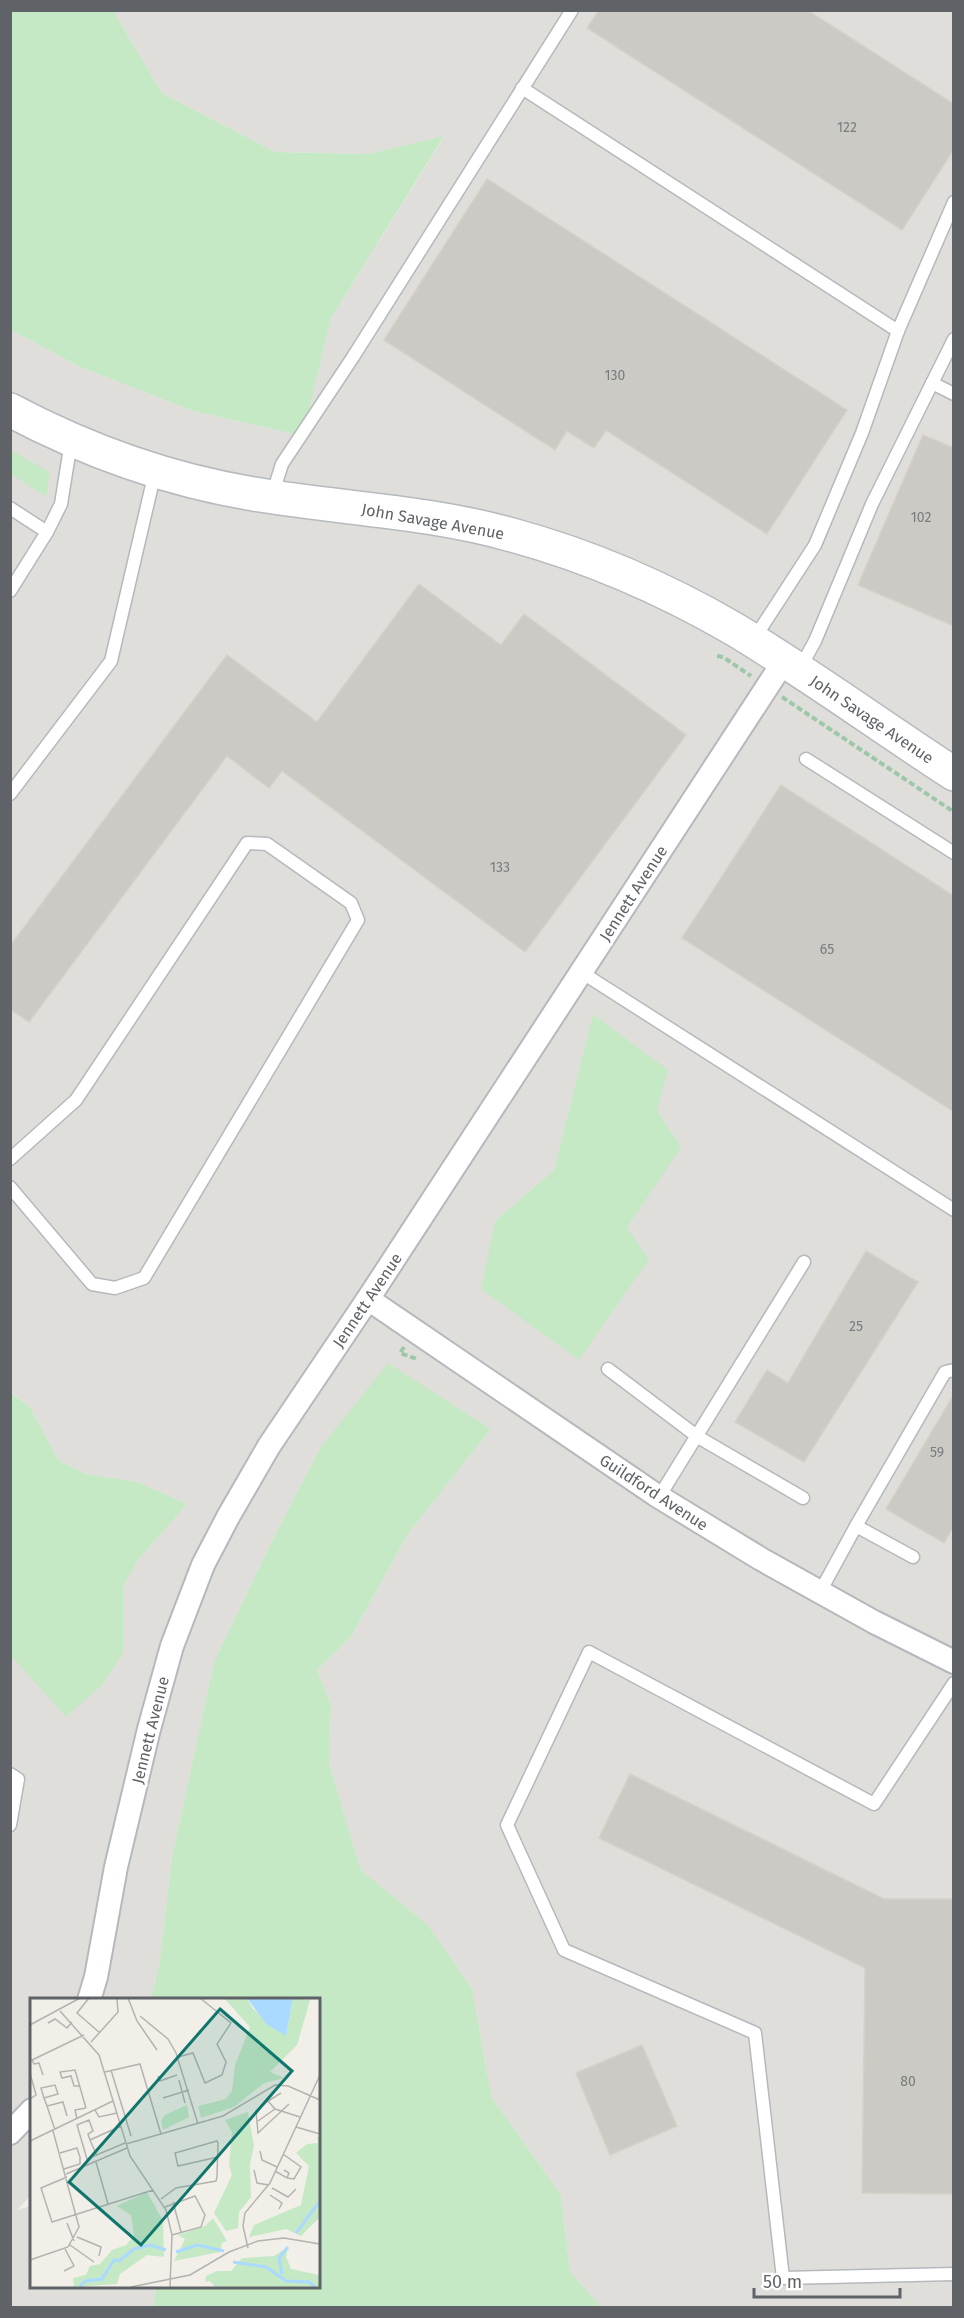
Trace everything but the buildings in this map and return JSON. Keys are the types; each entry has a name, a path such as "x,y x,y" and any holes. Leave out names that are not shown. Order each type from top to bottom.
{"main road":[{"name":"John Savage Avenue","path":"10,410 72,441 155,471 204,484 272,497 477,526 543,544 609,568 703,612 752,641 783,673 951,767"}],"street":[{"name":"Jennett Avenue","path":"90,1998 96,1977 116,1867 149,1729 172,1646 203,1565 228,1517 269,1446 368,1299 581,972 783,673"},
{"name":"Guildford Avenue","path":"368,1299 659,1497 820,1592 954,1662"},
{"path":"10,2133 30,2112"}],"lane":[{"path":"272,497 282,464 353,357 572,10"},
{"path":"522,88 897,331"},
{"path":"752,641 815,545 862,433 897,331 954,202"},
{"path":"783,673 814,641 872,504 954,339"},
{"path":"932,383 954,394"},
{"path":"10,591 47,532 61,504 72,441"},
{"path":"10,794 111,661 155,471"},
{"path":"10,508 47,532"},
{"path":"806,759 954,854"},
{"path":"10,1159 76,1100 247,843 267,844 351,903 358,920 144,1278 115,1288 92,1284 10,1187"},
{"path":"581,972 954,1210"},
{"path":"659,1497 804,1262"},
{"path":"608,1369 698,1437 803,1498"},
{"path":"820,1592 945,1372 954,1370"},
{"path":"856,1526 913,1557"},
{"path":"954,1683 874,1804 589,1652 507,1825 564,1950 755,2033 783,2278 954,2274"},
{"path":"10,1774 18,1779 10,1826"}],"path":[{"path":"717,656 783,673 954,812"}],"shaded area":[{"path":"116,11 953,11 953,2307 602,2307 570,2272 561,2195 492,2098 472,1989 428,1925 361,1870 329,1764 331,1705 317,1670 351,1637 407,1535 491,1429 320,1448 214,1662 172,1857 159,1966 151,1998 30,1998 30,2196 17,2210 30,2206 30,2288 156,2288 154,2307 11,2307 11,1656 123,1653 123,1587 138,1560 187,1504 138,1482 86,1474 58,1460 30,1407 11,1392 11,330 78,366 193,411 303,436 331,318 444,137 368,154 275,152 162,93 116,16","holes":["593,1015 680,1147 627,1228 495,1221 554,1170"]}],"green space":[{"path":"10,11 116,11 116,16 162,93 275,152 368,154 444,136 331,318 303,436 193,411 78,366 11,330"},
{"path":"10,450 50,472 46,497 11,474"},
{"path":"593,1014 668,1070 657,1111 681,1147 627,1228 649,1259 579,1360 481,1289 495,1221 554,1170"},
{"path":"388,1363 491,1429 407,1535 351,1637 317,1670 331,1705 329,1764 361,1870 428,1925 472,1989 492,2098 561,2195 570,2272 602,2307 154,2307 156,2288 320,2288 320,1998 151,1998 159,1966 172,1857 214,1662 320,1448"},
{"path":"10,1392 30,1407 58,1460 86,1474 138,1482 187,1504 138,1560 123,1587 123,1653 102,1685 66,1717 11,1656"}]}
